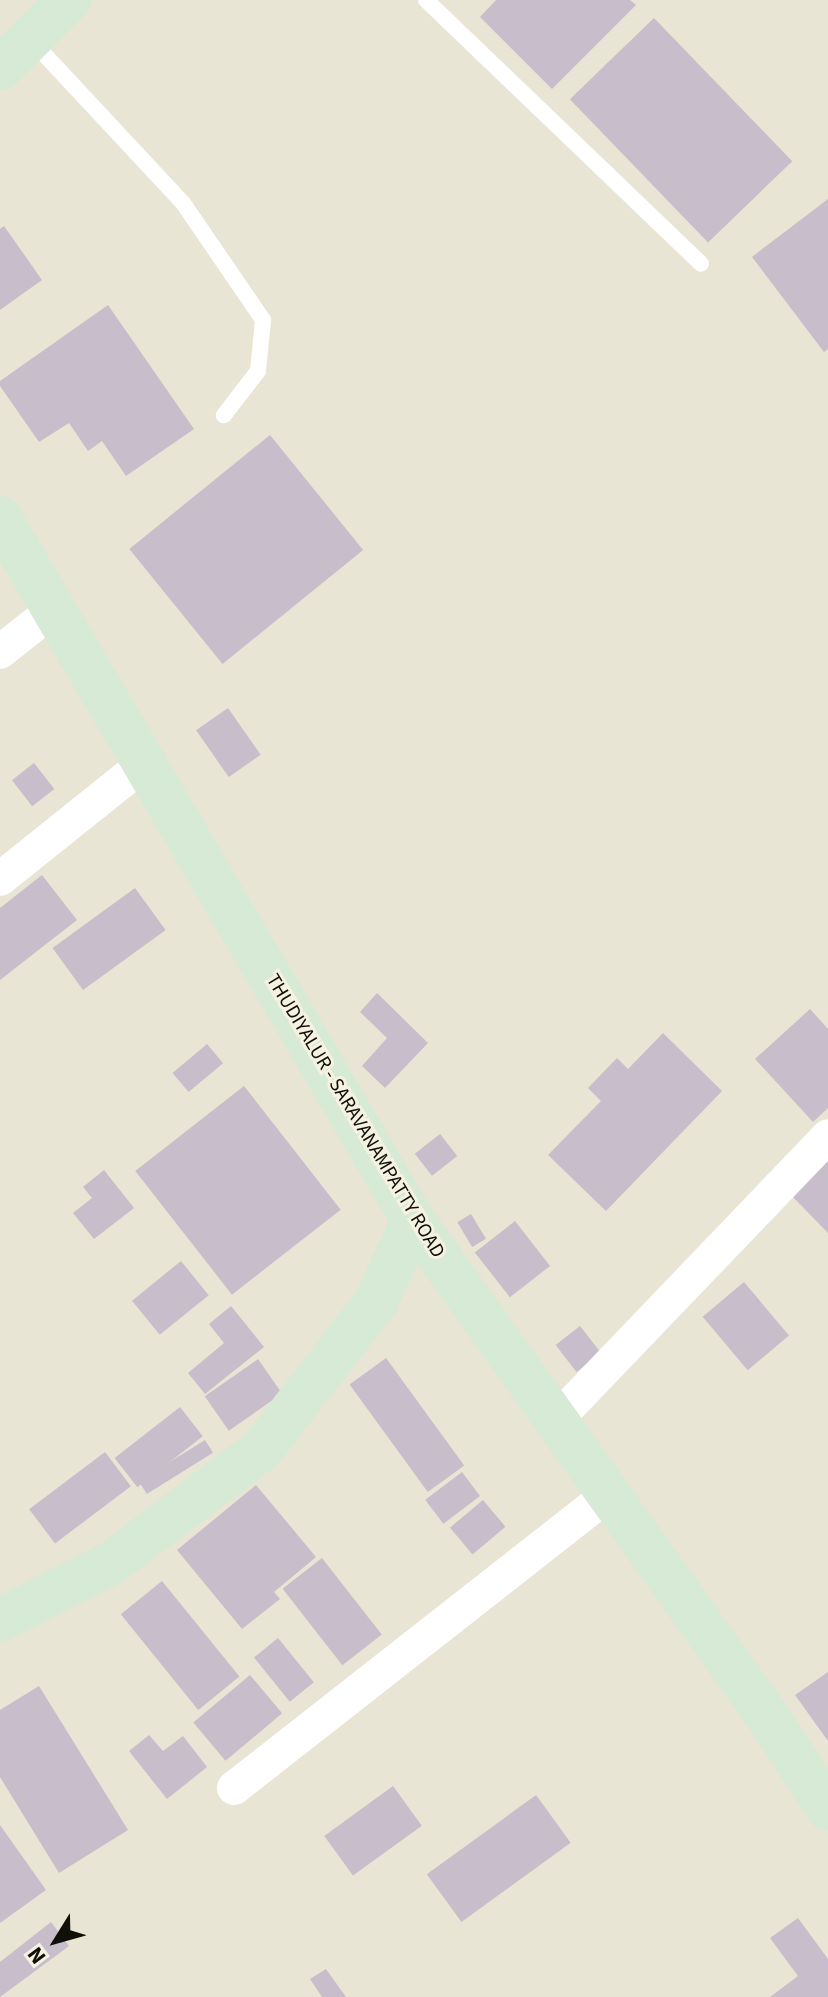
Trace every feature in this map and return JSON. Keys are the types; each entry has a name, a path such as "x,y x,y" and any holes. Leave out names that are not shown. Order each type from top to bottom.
{"main road":[{"path":"15,54 69,0"},
{"name":"THUDIYALUR - SARAVANAMPATTY ROAD","path":"0,518 413,1220 770,1720 828,1809"},
{"path":"0,1620 110,1564 262,1449 376,1302 413,1220"}],"street":[{"path":"0,652 54,609"},
{"path":"0,879 145,763"},
{"path":"556,1420 828,1136"},
{"path":"234,1788 609,1494"}],"lane":[{"path":"426,0 701,264"},
{"path":"15,54 183,203 263,320 258,371 224,415"}],"building":[{"path":"496,0 630,0 636,5 552,89 480,17"},
{"path":"654,18 792,161 708,242 570,99"},
{"path":"828,199 828,349 824,352 752,257"},
{"path":"4,226 42,280 0,310 0,229"},
{"path":"108,305 194,429 126,476 102,441 88,451 69,423 39,442 0,386 0,381"},
{"path":"270,435 363,550 222,664 129,549"},
{"path":"228,708 261,755 229,777 196,730"},
{"path":"34,763 54,789 32,806 12,780"},
{"path":"42,875 77,920 0,980 0,908"},
{"path":"135,888 166,930 83,990 52,948"},
{"path":"377,993 428,1043 385,1088 362,1066 387,1038 360,1012"},
{"path":"810,1009 828,1029 828,1108 813,1122 755,1059"},
{"path":"663,1033 722,1091 606,1211 548,1155 601,1101 588,1088 617,1058 628,1069"},
{"path":"207,1044 223,1063 189,1092 173,1073"},
{"path":"244,1086 341,1210 232,1295 135,1171"},
{"path":"440,1134 457,1156 432,1176 415,1154"},
{"path":"828,1159 828,1233 791,1195"},
{"path":"104,1170 134,1208 94,1239 73,1213 92,1198 83,1187"},
{"path":"471,1214 486,1239 472,1247 457,1222"},
{"path":"515,1221 550,1266 510,1297 475,1252"},
{"path":"181,1261 209,1295 160,1335 132,1301"},
{"path":"744,1282 789,1336 748,1370 703,1317"},
{"path":"231,1306 264,1347 205,1394 188,1373 224,1343 209,1324"},
{"path":"580,1326 601,1353 577,1372 556,1345"},
{"path":"386,1358 464,1466 428,1492 350,1384"},
{"path":"258,1359 282,1393 229,1431 205,1396"},
{"path":"180,1407 203,1436 137,1487 115,1458"},
{"path":"205,1440 213,1453 147,1494 139,1481"},
{"path":"105,1452 131,1486 55,1544 29,1509"},
{"path":"462,1472 480,1496 443,1524 425,1500"},
{"path":"256,1485 316,1557 274,1592 280,1599 242,1629 177,1550"},
{"path":"483,1500 505,1527 473,1554 450,1528"},
{"path":"322,1558 382,1634 342,1665 283,1589"},
{"path":"162,1581 239,1677 198,1710 121,1614"},
{"path":"278,1638 314,1682 290,1702 254,1658"},
{"path":"828,1672 828,1741 795,1695"},
{"path":"250,1675 282,1713 225,1761 193,1723"},
{"path":"39,1686 128,1830 59,1873 0,1777 0,1710"},
{"path":"149,1735 163,1751 183,1736 207,1767 167,1799 129,1751"},
{"path":"393,1786 422,1826 353,1876 324,1836"},
{"path":"536,1795 571,1843 461,1922 427,1874"},
{"path":"0,1825 46,1890 0,1923"},
{"path":"798,1918 828,1959 828,1997 770,1997 798,1976 770,1938"},
{"path":"51,1922 69,1946 0,1997 0,1962"},
{"path":"326,1969 346,1997 322,1997 310,1979"}]}
